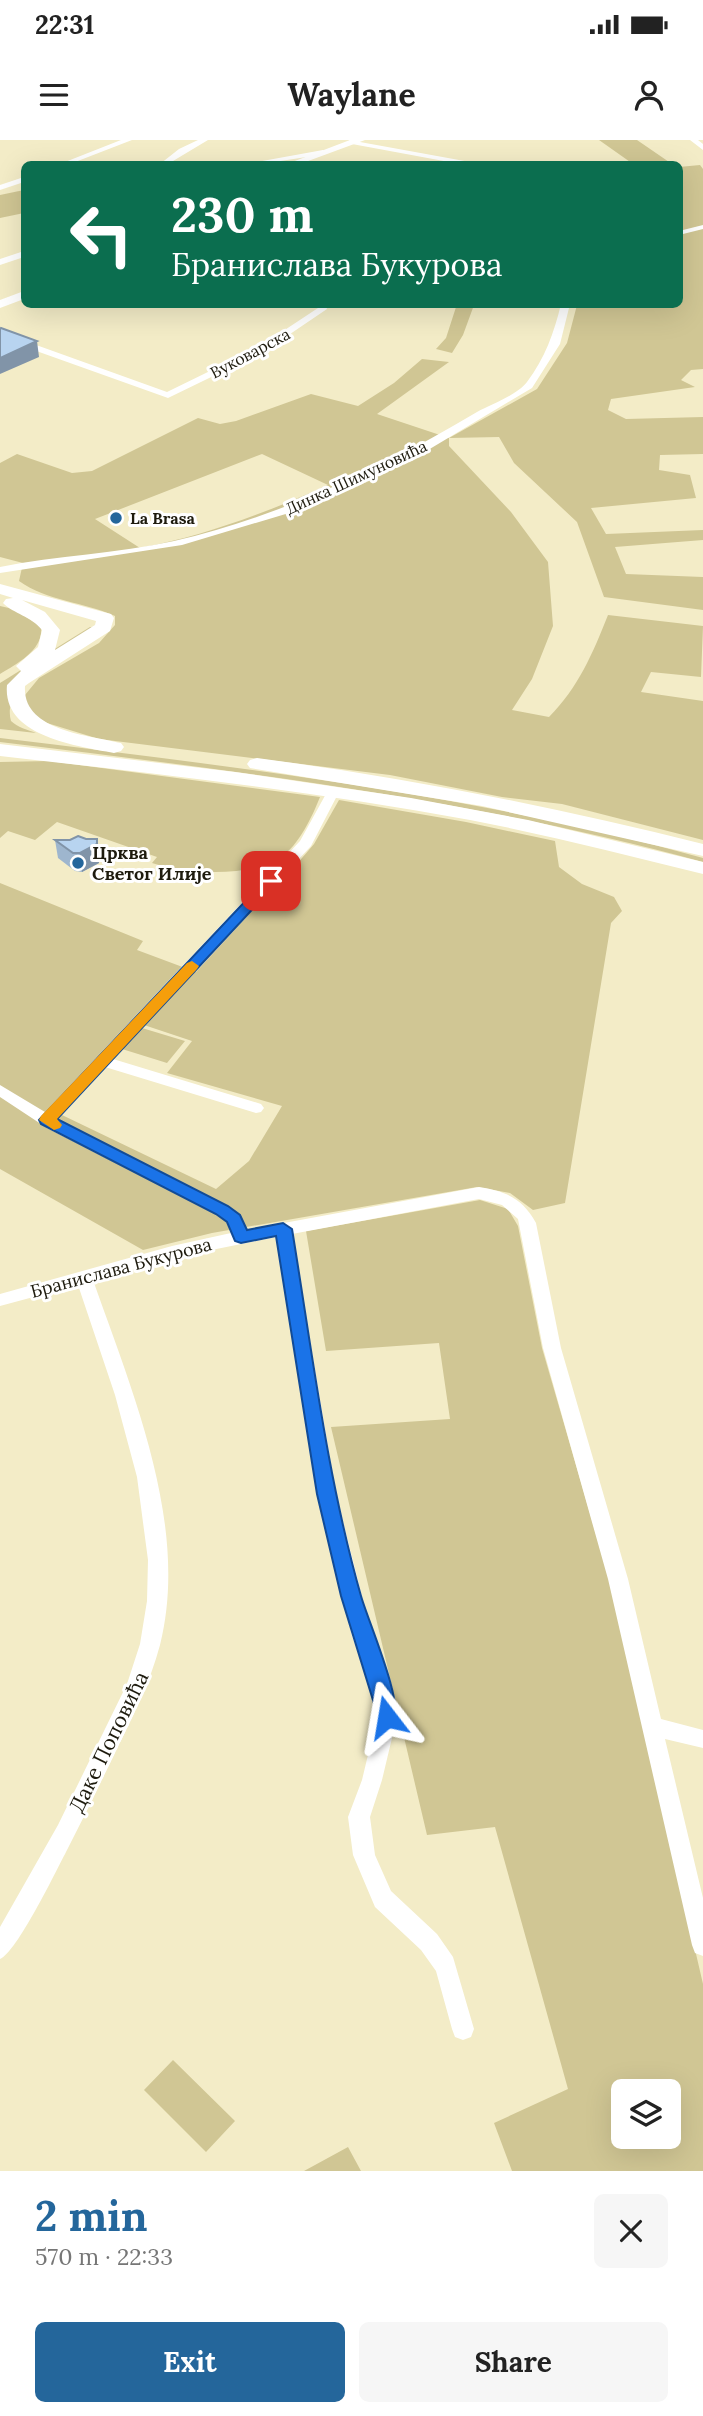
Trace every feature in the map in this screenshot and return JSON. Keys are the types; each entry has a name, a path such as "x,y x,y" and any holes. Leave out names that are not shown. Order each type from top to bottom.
{"highway":[{"path":"0,589 105,618 101,631 21,680 12,692 10,703 16,715 36,728 64,737 115,747 703,850"},
{"path":"0,600 26,607 44,619 51,630 47,649 16,672 0,680"},
{"path":"0,734 115,747"},
{"path":"0,750 348,788"},
{"path":"0,758 77,758"},
{"path":"554,822 703,868"}],"main road":[{"path":"300,161 356,141"},
{"path":"0,304 21,296"}],"street":[{"path":"72,161 128,140"},
{"path":"168,161 204,140"},
{"path":"694,140 703,148"},
{"path":"356,141 455,161"},
{"path":"268,161 323,152"},
{"path":"0,188 21,180"},
{"path":"683,232 703,227"},
{"path":"0,262 21,255"},
{"name":"Вуковарска","path":"0,335 168,395 289,333 322,308"},
{"name":"Динка Шимуновића","path":"0,570 33,562 143,550 178,543 285,510 414,454 529,386 555,344 565,308"},
{"path":"47,1120 306,843 348,788"},
{"path":"102,1061 256,1108"},
{"path":"0,1090 47,1120 222,1210 234,1219 241,1237"},
{"name":"Бранислава Букурова","path":"0,1300 83,1276 241,1237 479,1193 510,1200 523,1213 528,1223 552,1348 618,1579 703,1945"},
{"path":"283,1229 327,1494 356,1612 384,1696 387,1717 372,1780 359,1817 364,1855 383,1899 429,1942 445,1965 463,2029"},
{"name":"Даке Поповића","path":"0,1948 59,1846 135,1693 148,1660 154,1632 158,1566 149,1492 130,1417 83,1276"},
{"path":"654,1727 703,1739"}],"shaded area":[{"path":"599,140 637,140 668,161 629,161"},
{"path":"700,165 703,169 703,369 691,370 681,380 695,387 611,399 608,410 626,419 703,417 703,454 660,455 659,470 690,475 696,498 591,508 606,534 703,530 703,540 615,547 626,574 703,577 703,610 604,597 577,522 514,463 499,437 449,438 537,389 567,343 576,308 683,308 683,167"},
{"path":"21,191 21,214 0,218 0,195"},
{"path":"456,308 473,308 463,335 452,353 436,349 446,338"},
{"path":"422,359 449,362 377,414 449,438 449,446 511,512 548,562 553,626 532,679 512,710 549,717 576,682 608,615 703,626 701,677 651,672 641,692 703,701 703,840 562,804 502,797 390,775 99,739 47,723 26,711 25,695 39,678 99,643 115,625 115,616 30,588 19,581 23,563 0,557 0,463 17,454 72,473 92,471 198,418 220,424 236,421 311,394 358,406 394,383","holes":["262,454 328,485 236,522 140,548 95,519"]},
{"path":"0,606 13,609 41,626 41,635 28,655 0,674"},
{"path":"90,627 95,628 40,667 16,694 10,708 11,721 36,733 0,729 0,683"},
{"path":"0,738 266,772 442,800 617,836 703,858 703,862 616,840 442,804 266,776 0,742"},
{"path":"49,761 320,797 304,830 288,852 267,864 235,871 183,870 152,863 157,857 57,822 35,840 8,831 0,838 0,762"},
{"path":"339,800 466,822 555,841 559,867 582,884 614,897 622,911 611,923 565,1203 533,1210 510,1193 477,1187 212,1233 143,1250 0,1169 0,883 143,941 137,950 196,972 267,895 280,875 296,865 314,844","holes":["141,1024 192,1041 167,1073 282,1106 249,1161 216,1189 62,1115"]},
{"path":"142,1028 185,1041 167,1063 122,1049"},
{"path":"480,1200 508,1209 518,1226 542,1348 609,1579 703,1984 703,2171 512,2171 494,2123 568,2089 495,1827 427,1835 331,1427 450,1419 439,1343 326,1351 306,1231"},
{"path":"173,2060 235,2121 206,2152 144,2090"},
{"path":"348,2147 361,2171 304,2171"}],"building":[{"path":"1,328 37,341 0,358"},
{"path":"78,836 97,839 97,844 80,853 73,853 55,840 70,840"}],"slow traffic":[{"path":"54,1125 47,1120 192,966"}],"place":[{"name":"La Brasa","path":"116,518"},
{"name":"Црква Светог Илије","path":"78,863"}],"route":[{"path":"271,881 47,1120 222,1210 234,1219 241,1237 283,1229 327,1494 351,1596 384,1696 387,1717"}]}
